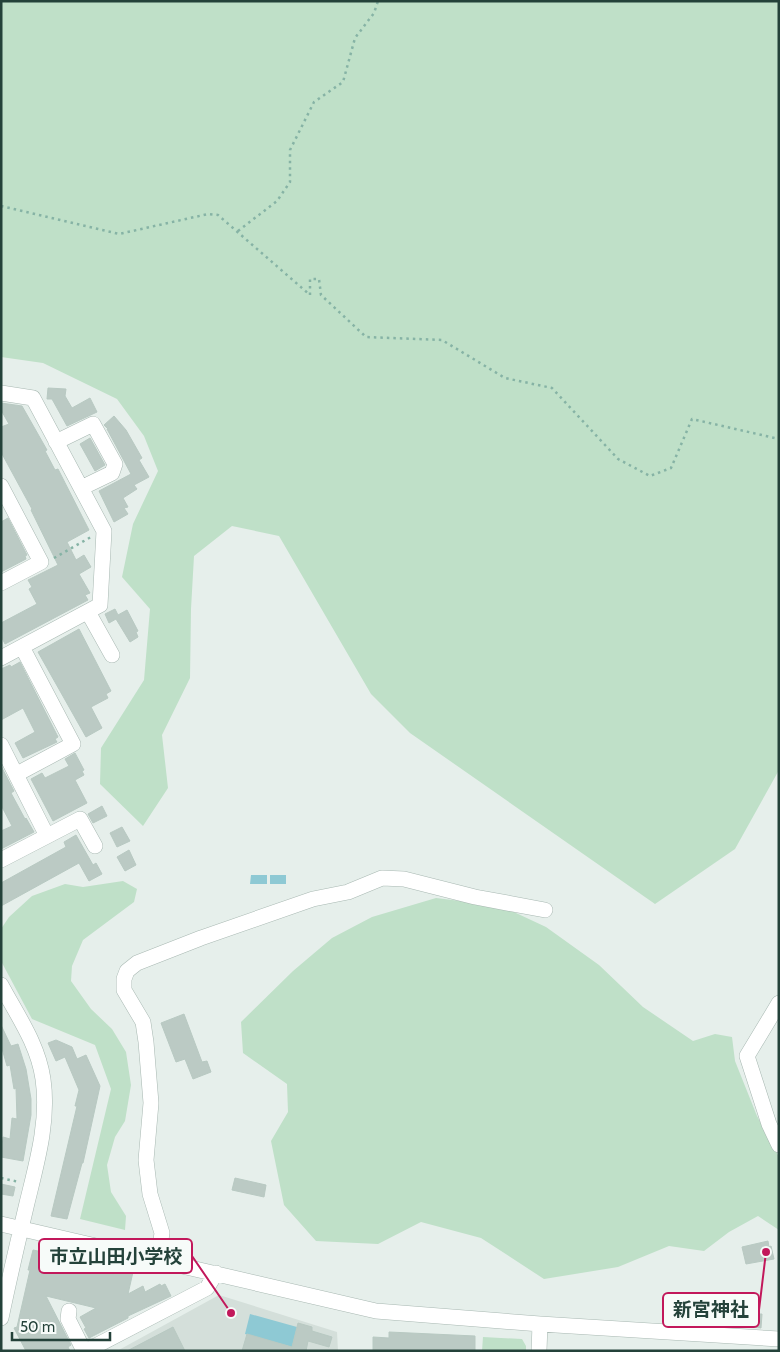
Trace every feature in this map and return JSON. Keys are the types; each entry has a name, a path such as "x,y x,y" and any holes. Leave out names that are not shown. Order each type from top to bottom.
{"street":[{"path":"1,393 33,398 104,531 100,606 1,658"},
{"path":"56,442 93,424 115,464 112,473 81,488"},
{"path":"1,486 41,562 1,583"},
{"path":"88,612 112,656"},
{"path":"17,774 73,744 22,648"},
{"path":"1,745 47,836"},
{"path":"1,860 80,819 95,846"},
{"path":"158,1260 162,1232 150,1194 146,1160 151,1103 146,1042 143,1022 124,990 124,979 127,971 136,963 201,938 313,899 348,892 382,878 404,879 475,898 546,910"},
{"path":"1,985 8,1011 34,1046 43,1077 45,1104 43,1136 21,1228 6,1272 1,1318"},
{"path":"779,1003 747,1056 769,1124 779,1145"},
{"path":"1,1224 376,1311 540,1324 779,1339"},
{"path":"69,1311 68,1319 87,1350 207,1288 216,1273"},
{"path":"539,1351 540,1324"}],"path":[{"path":"238,231 277,201 290,182 290,150 314,102 343,82 355,38 374,13 378,1"},
{"path":"1,206 119,234 208,214 218,215 310,295 310,279 320,279 321,295 366,337 442,340 504,378 552,388 618,458 650,476 671,468 692,419 779,439"},
{"path":"41,562 50,560 104,531"},
{"path":"1,1178 21,1182"}],"shaded area":[{"path":"219,1295 337,1332 338,1351 117,1351"}],"green space":[{"path":"1,1 779,1 779,770 735,849 655,904 410,733 371,694 279,536 232,526 194,556 190,678 162,735 168,788 143,826 100,784 101,748 144,680 150,609 122,577 133,524 158,471 144,436 117,399 43,363 1,357"},
{"path":"123,881 137,889 134,902 83,940 72,966 71,981 91,1009 112,1029 126,1052 131,1085 125,1121 115,1137 107,1165 111,1192 126,1216 125,1230 80,1219 111,1089 95,1045 32,1019 1,961 1,929 9,917 32,896 65,884 83,887"},
{"path":"436,898 501,906 546,927 599,965 643,1007 693,1041 715,1034 732,1037 735,1061 757,1116 779,1157 779,1230 758,1216 729,1232 704,1251 669,1246 618,1267 544,1279 481,1238 421,1222 378,1244 316,1241 284,1205 271,1141 288,1112 287,1084 243,1053 241,1022 293,971 332,938 372,917"},
{"path":"483,1337 522,1339 526,1346 526,1351 482,1351"}],"water":[{"path":"251,875 267,875 267,884 250,884"},
{"path":"270,875 286,875 286,884 270,884"},
{"path":"250,1314 297,1327 292,1347 245,1334"}],"building":[{"path":"48,388 66,389 65,396 72,408 90,398 97,412 67,426 52,399 47,399"},
{"path":"1,403 22,406 47,450 45,451 55,470 58,469 89,530 67,542 76,560 84,555 91,567 79,574 90,593 85,595 88,600 5,644 1,636 1,623 37,604 29,589 32,587 28,580 58,565 32,509 1,452 1,427 9,424 1,410"},
{"path":"114,416 126,430 142,458 139,460 149,477 134,485 137,489 123,498 128,507 124,508 128,514 114,522 99,491 131,474 108,429 104,425"},
{"path":"90,438 105,465 95,471 80,444"},
{"path":"8,518 27,555 25,556 26,559 1,572 1,522"},
{"path":"115,609 118,615 127,610 138,631 136,632 138,637 130,642 116,619 109,623 105,614"},
{"path":"79,629 111,691 106,694 108,698 91,707 102,728 86,737 38,652"},
{"path":"20,662 58,737 55,739 57,742 23,758 15,743 35,732 23,708 1,720 1,669 10,665 11,667"},
{"path":"75,753 84,770 82,771 84,775 75,780 87,803 53,821 31,779 42,773 45,778 69,766 65,759"},
{"path":"1,766 14,791 11,793 34,832 1,849 1,831 12,826 1,805"},
{"path":"102,806 107,816 93,823 88,814"},
{"path":"122,827 130,841 117,847 110,833"},
{"path":"76,835 93,865 96,863 102,874 89,881 79,863 1,906 1,883 66,847 64,842"},
{"path":"129,850 136,865 125,871 117,857"},
{"path":"184,1014 202,1062 207,1061 211,1072 193,1079 185,1059 176,1062 161,1023"},
{"path":"1,1025 11,1046 18,1044 26,1069 31,1099 31,1115 23,1161 1,1157 3,1137 10,1139 12,1118 17,1119 16,1088 14,1089 10,1065 7,1066 1,1045"},
{"path":"56,1040 72,1047 77,1059 86,1055 100,1086 83,1163 67,1219 51,1216 77,1106 75,1106 79,1090 65,1057 56,1061 48,1043"},
{"path":"235,1178 266,1185 264,1197 232,1190"},
{"path":"1,1184 15,1187 13,1196 1,1194"},
{"path":"768,1241 774,1259 746,1264 742,1247"},
{"path":"33,1250 43,1252 42,1256 61,1261 62,1256 78,1260 76,1267 98,1272 98,1270 114,1274 116,1268 133,1272 128,1294 143,1286 145,1292 160,1284 161,1286 165,1284 171,1296 128,1316 128,1318 89,1338 80,1317 96,1308 46,1296 71,1345 68,1347 70,1351 26,1351 14,1328 17,1327"},
{"path":"743,1307 759,1309 759,1314 762,1314 761,1328 742,1326"},
{"path":"298,1323 312,1327 312,1331 332,1337 329,1347 308,1341 306,1351 242,1351 247,1334 292,1347"},
{"path":"173,1327 185,1351 127,1351"},
{"path":"389,1332 475,1336 475,1351 373,1351 373,1337 389,1338"}],"place":[{"name":"新宮神社","path":"766,1252"},
{"name":"市立山田小学校","path":"231,1313"}]}
